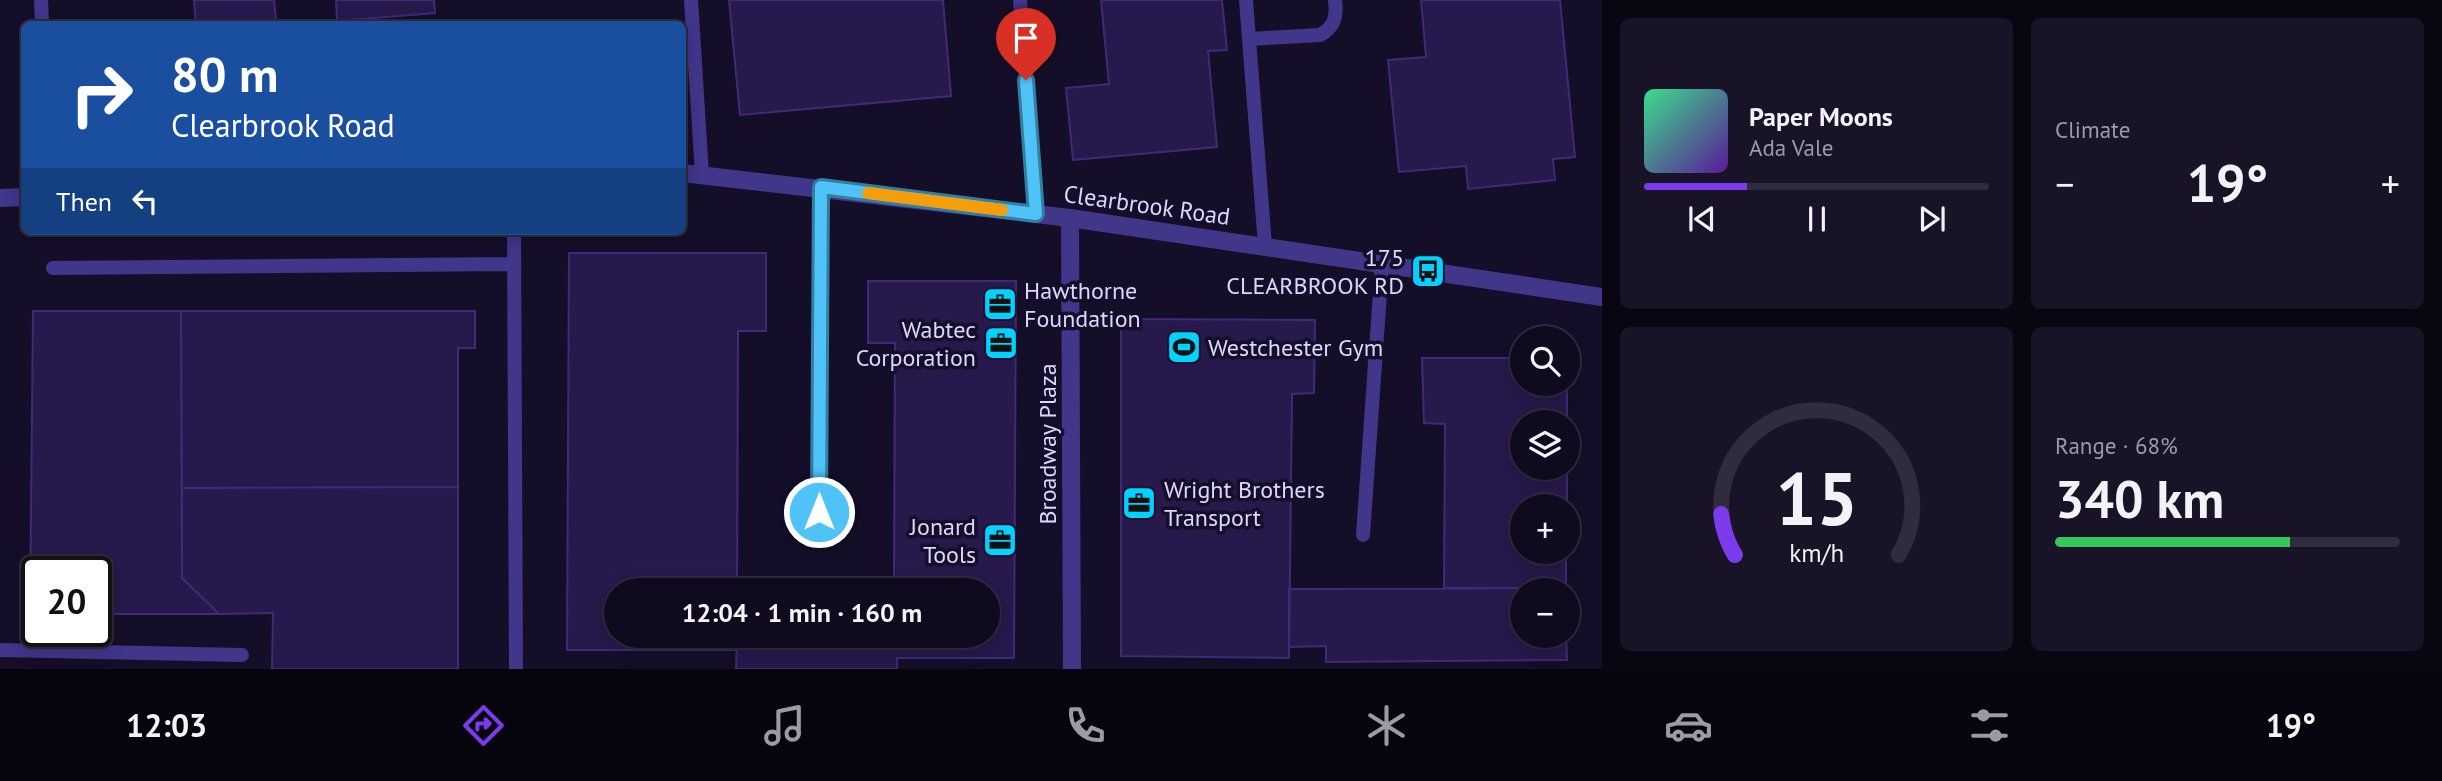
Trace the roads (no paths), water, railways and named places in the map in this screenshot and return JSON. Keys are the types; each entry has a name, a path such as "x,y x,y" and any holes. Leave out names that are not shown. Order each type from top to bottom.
{"street":[{"name":"Clearbrook Road","path":"686,173 1070,218 1602,297"},
{"path":"0,198 21,197"},
{"name":"Broadway Plaza","path":"1070,218 1072,669"}],"lane":[{"path":"41,0 42,21"},
{"path":"691,0 702,175"},
{"path":"1020,0 1036,214"},
{"path":"1246,0 1265,246"},
{"path":"1249,39 1320,35 1329,30 1334,22 1335,0"},
{"path":"819,512 821,187"},
{"path":"514,235 516,669"},
{"path":"53,268 514,264"},
{"path":"1363,536 1382,264"},
{"path":"0,650 242,655"}],"place":[{"name":"175 CLEARBROOK RD","path":"1428,271"},
{"name":"Hawthorne Foundation","path":"1000,304"},
{"name":"Wabtec Corporation","path":"1001,343"},
{"name":"Westchester Gym","path":"1184,347"},
{"name":"Wright Brothers Transport","path":"1139,503"},
{"name":"Jonard Tools","path":"1000,540"}]}
